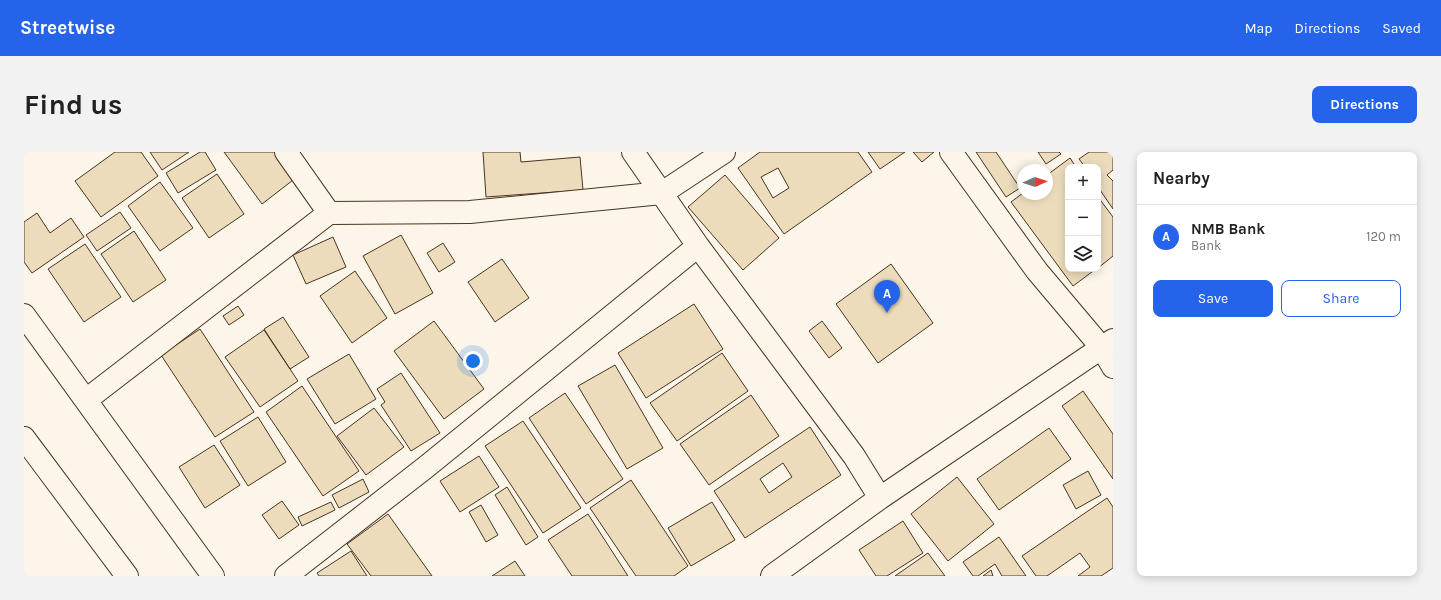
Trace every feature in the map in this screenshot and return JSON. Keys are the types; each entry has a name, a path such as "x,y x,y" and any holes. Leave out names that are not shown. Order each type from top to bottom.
{"street":[{"path":"286,152 329,213"},
{"path":"633,152 698,246 854,456 880,498"},
{"path":"86,400 329,213 470,212 662,193 724,152"},
{"path":"951,152 1037,272 1107,344 1113,367"},
{"path":"286,576 426,467 698,246"},
{"path":"24,315 214,576"},
{"path":"772,576 880,498 1107,344"},
{"path":"24,438 127,576"}],"building":[{"path":"115,152 141,152 158,176 101,217 75,181"},
{"path":"150,152 189,152 162,170"},
{"path":"200,152 205,152 216,170 178,193 166,173"},
{"path":"224,152 279,152 297,177 262,204"},
{"path":"483,152 520,152 521,162 580,157 583,190 486,197"},
{"path":"760,152 858,152 872,172 784,234 738,168","holes":["778,168 789,188 773,198 761,177"]},
{"path":"868,152 905,152 880,169"},
{"path":"913,152 934,152 922,162"},
{"path":"976,152 996,152 1017,184 1017,190 1006,197"},
{"path":"1038,152 1059,152 1061,154 1046,164"},
{"path":"1089,152 1113,152 1113,170 1107,175 1113,181 1113,209 1101,191 1101,164 1083,164 1079,159"},
{"path":"1070,158 1074,164 1065,164 1065,272 1092,272 1073,286 1011,202 1017,198 1017,200 1053,200 1053,171"},
{"path":"217,174 244,214 209,238 182,198"},
{"path":"725,175 779,238 743,270 688,207"},
{"path":"160,182 193,228 160,251 128,206"},
{"path":"1101,201 1113,217 1113,256 1101,266"},
{"path":"120,212 131,228 97,251 86,235"},
{"path":"37,213 50,233 71,218 84,237 32,273 24,262 24,222"},
{"path":"134,231 166,280 133,302 101,254"},
{"path":"401,235 433,293 395,314 363,256"},
{"path":"333,237 346,267 306,284 293,255"},
{"path":"443,243 455,262 439,272 427,253"},
{"path":"85,244 121,297 84,322 48,269"},
{"path":"502,259 529,298 495,322 468,282"},
{"path":"891,264 933,323 878,363 836,304"},
{"path":"355,271 387,318 352,343 320,296"},
{"path":"694,304 723,349 646,398 618,353"},
{"path":"238,306 244,315 229,325 223,316"},
{"path":"283,317 309,357 290,369 264,329"},
{"path":"434,321 484,389 444,419 394,351"},
{"path":"822,321 842,348 829,358 809,331"},
{"path":"200,329 254,412 215,437 161,355"},
{"path":"264,330 298,381 260,407 225,357"},
{"path":"722,353 748,391 677,441 650,403"},
{"path":"349,354 376,399 335,424 307,379"},
{"path":"615,365 663,448 627,469 578,386"},
{"path":"401,373 440,433 411,451 381,405 385,402 377,389"},
{"path":"302,386 359,471 323,496 266,412"},
{"path":"1083,391 1113,434 1113,479 1062,406"},
{"path":"565,393 623,479 586,504 529,418"},
{"path":"751,395 779,436 709,485 680,444"},
{"path":"374,408 404,447 366,475 337,436"},
{"path":"258,417 286,462 248,486 220,441"},
{"path":"523,421 581,508 543,533 485,446"},
{"path":"810,427 841,475 745,538 714,491","holes":["783,463 792,477 769,493 760,479"]},
{"path":"1049,428 1071,459 999,510 977,479"},
{"path":"214,445 240,485 205,508 179,467"},
{"path":"479,456 499,487 460,512 440,481"},
{"path":"1088,471 1101,495 1076,509 1063,485"},
{"path":"957,477 994,524 948,561 911,514"},
{"path":"363,479 369,492 339,508 332,495"},
{"path":"631,480 688,566 674,576 636,576 590,508"},
{"path":"507,487 538,537 526,545 495,495"},
{"path":"1107,498 1113,507 1113,568 1101,576 1078,576 1090,567 1080,553 1047,576 1036,576 1022,556"},
{"path":"282,501 299,525 279,539 262,515"},
{"path":"331,502 335,510 302,526 298,517"},
{"path":"712,502 735,540 691,566 668,528"},
{"path":"481,505 498,535 486,542 469,512"},
{"path":"388,514 432,576 371,576 347,544"},
{"path":"588,514 628,576 572,576 548,540"},
{"path":"903,521 923,553 887,576 876,576 859,550"},
{"path":"999,537 1026,576 1002,576 995,564 978,576 973,576 963,562"},
{"path":"351,551 367,576 319,576 317,573"},
{"path":"928,553 945,576 895,576"},
{"path":"515,561 525,576 492,576"},
{"path":"991,570 993,576 983,576"}],"place":[{"name":"NMB Bank","path":"887,313"}]}
